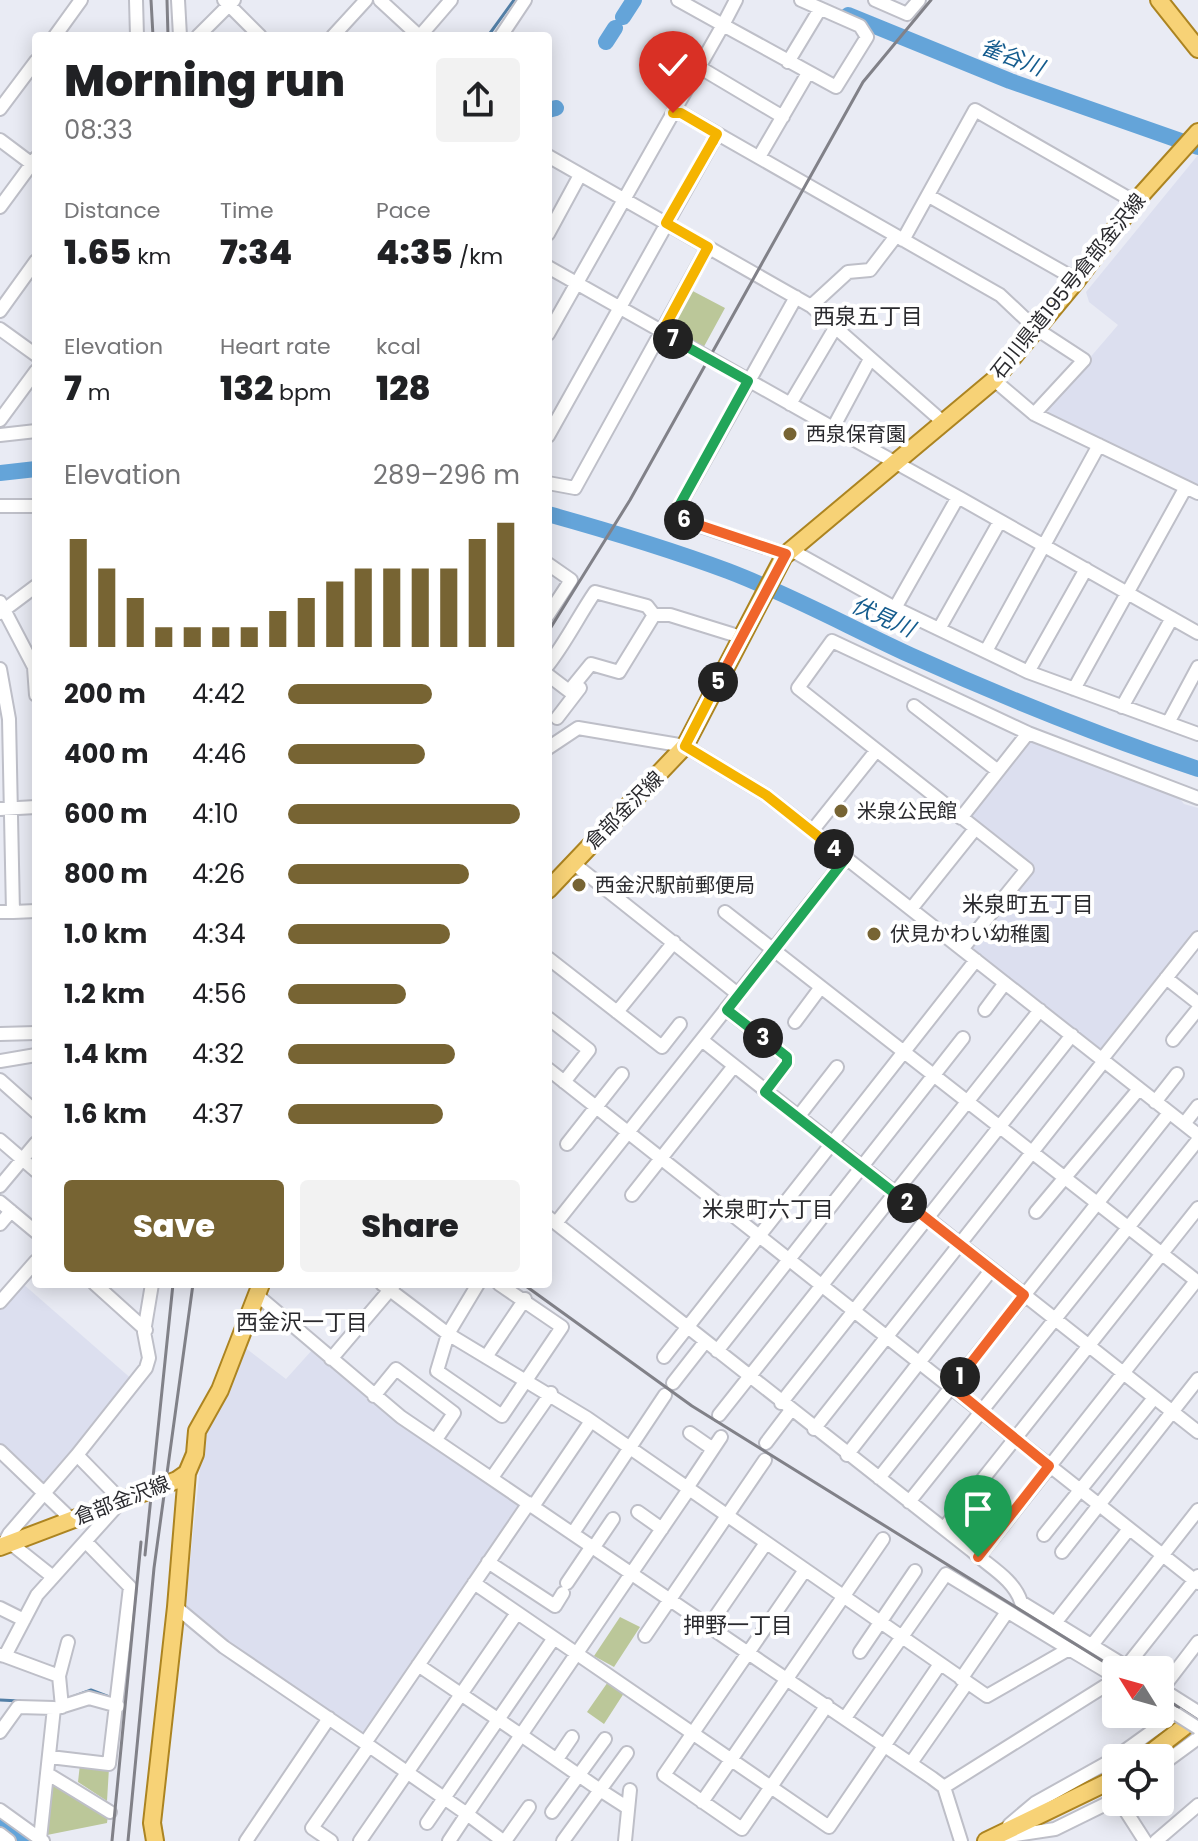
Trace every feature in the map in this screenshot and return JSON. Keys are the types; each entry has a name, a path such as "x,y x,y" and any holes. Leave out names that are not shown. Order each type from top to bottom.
{"main road":[{"path":"1159,0 1198,49"},
{"name":"石川県道195号倉部金沢線","path":"787,553 994,380 1077,280 1135,202 1189,141"},
{"name":"倉部金沢線","path":"552,886 685,746 787,553"},
{"name":"倉部金沢線","path":"4,1545 177,1480 187,1473 195,1454 197,1431 220,1390 259,1289"},
{"path":"155,1841 152,1823 187,1473"},
{"path":"1161,1744 1186,1723"},
{"path":"988,1840 1102,1785"}],"street":[{"path":"58,32 81,0"},
{"path":"134,32 136,0"},
{"path":"178,0 180,32"},
{"path":"337,32 366,0"},
{"path":"380,0 416,32"},
{"path":"423,32 451,0"},
{"path":"504,32 525,0"},
{"path":"678,0 836,87 867,37 860,26 801,0"},
{"path":"552,327 736,0"},
{"path":"875,0 907,14 919,0"},
{"path":"202,32 230,2 256,32"},
{"path":"788,62 820,9"},
{"path":"0,109 32,66"},
{"path":"699,67 783,117"},
{"path":"759,157 808,73"},
{"path":"811,306 848,272 870,270 900,238 929,196 975,110 1135,202"},
{"path":"673,113 681,113 1000,295 1035,328 1084,360 1034,414"},
{"path":"552,429 717,134"},
{"path":"0,140 32,162"},
{"path":"552,158 811,306 943,422"},
{"path":"0,207 32,166"},
{"path":"552,227 580,175"},
{"path":"929,196 1077,280"},
{"path":"552,484 575,488 708,247"},
{"path":"0,311 32,267"},
{"path":"552,269 748,381 896,460 1198,633"},
{"path":"796,297 673,517 787,553 1028,672 1198,734"},
{"path":"790,404 835,328"},
{"path":"0,329 32,352"},
{"path":"833,428 870,359"},
{"path":"0,420 32,376"},
{"path":"994,380 1034,414 1198,493"},
{"path":"0,435 32,431"},
{"path":"986,651 1099,445"},
{"path":"1074,689 1186,487"},
{"path":"895,608 958,497"},
{"path":"0,506 32,506"},
{"path":"939,629 1000,521"},
{"path":"552,567 571,580 552,609"},
{"path":"1028,672 1086,569"},
{"path":"32,589 2,608 32,663"},
{"path":"552,660 567,642 568,630 595,592 647,606 654,615"},
{"path":"654,615 670,615 741,637"},
{"path":"591,664 619,672 654,615"},
{"path":"1122,707 1172,618"},
{"path":"963,948 1027,869 798,688 832,641 1028,733 1197,794"},
{"path":"552,678 569,691 591,664"},
{"path":"557,718 590,675 591,664"},
{"path":"1168,723 1198,667"},
{"path":"0,669 9,719 6,912 32,911"},
{"path":"914,706 998,771"},
{"path":"552,745 578,728 685,746 766,795 963,948 1198,1138 1057,1320 909,1502"},
{"path":"961,818 1028,733"},
{"path":"812,831 876,751"},
{"path":"6,809 32,807"},
{"path":"911,909 975,829"},
{"path":"846,858 628,1134 552,1220 847,1455 944,1528 1009,1581 1018,1591 1021,1602 1110,1656"},
{"path":"573,863 739,995"},
{"path":"725,912 1197,1282 978,1557"},
{"path":"814,1429 1034,1152 1198,938"},
{"path":"617,1012 674,942"},
{"path":"664,1357 976,960"},
{"path":"552,961 662,1047 680,1024"},
{"path":"1166,978 1198,1006 1173,1040"},
{"path":"985,1010 1005,983"},
{"path":"795,1022 821,987"},
{"path":"727,1010 787,1057 787,1063 765,1092"},
{"path":"719,1415 1040,1010"},
{"path":"552,1021 589,1050 564,1082"},
{"path":"0,1034 32,1033"},
{"path":"766,1443 786,1407 854,1312 1072,1035"},
{"path":"717,1351 963,1038"},
{"path":"703,1041 1198,1432"},
{"path":"0,1061 32,1056"},
{"path":"632,1195 734,1066"},
{"path":"798,1117 837,1067"},
{"path":"552,1072 789,1262 1197,1580 1138,1656"},
{"path":"567,1144 622,1074"},
{"path":"1155,1102 1177,1074"},
{"path":"0,1080 32,1108"},
{"path":"1036,1212 1139,1089"},
{"path":"1184,1124 1198,1106"},
{"path":"879,1478 1169,1113"},
{"path":"0,1140 32,1168"},
{"path":"0,1186 32,1148"},
{"path":"0,1202 32,1229"},
{"path":"944,1528 1017,1441 1198,1208"},
{"path":"0,1224 11,1211"},
{"path":"0,1302 32,1266"},
{"path":"847,1455 992,1269"},
{"path":"99,1288 146,1330"},
{"path":"53,1577 4,1545 146,1368 146,1330 151,1288"},
{"path":"331,1359 387,1288"},
{"path":"391,1288 448,1334 543,1393 551,1393 987,1696 1069,1649"},
{"path":"476,1288 448,1334 437,1371 502,1416 562,1327 506,1288"},
{"path":"259,1289 374,1396 944,1787 961,1841"},
{"path":"486,1357 525,1299"},
{"path":"673,1383 705,1342"},
{"path":"374,1396 396,1369 454,1413 437,1438"},
{"path":"1062,1552 1198,1379"},
{"path":"493,1476 551,1393"},
{"path":"573,1533 665,1395"},
{"path":"1044,1535 1154,1398"},
{"path":"331,1841 312,1828 488,1562 591,1421"},
{"path":"690,1433 713,1449"},
{"path":"449,1841 662,1529 721,1437"},
{"path":"0,1451 72,1520"},
{"path":"59,1676 2,1655 37,1595 87,1543 120,1499 77,1455"},
{"path":"645,1636 765,1460"},
{"path":"0,1475 12,1465"},
{"path":"1092,1645 1198,1510"},
{"path":"638,1512 662,1529"},
{"path":"488,1562 555,1606 613,1519"},
{"path":"1055,1623 1129,1529"},
{"path":"702,1802 883,1539"},
{"path":"50,1757 109,1764 130,1587 87,1543"},
{"path":"709,1626 766,1543"},
{"path":"805,1570 664,1775 742,1829 827,1705"},
{"path":"860,1652 915,1571"},
{"path":"845,1718 946,1574 1102,1669"},
{"path":"474,1583 829,1827 940,1664"},
{"path":"176,1607 224,1647 504,1841 529,1807"},
{"path":"0,1608 24,1620"},
{"path":"911,1763 1007,1612"},
{"path":"360,1841 517,1613"},
{"path":"427,1823 554,1638"},
{"path":"41,1840 59,1704 59,1676 68,1642"},
{"path":"1174,1672 1198,1642"},
{"path":"418,1665 628,1808"},
{"path":"944,1787 1102,1687"},
{"path":"1174,1696 1193,1708 1198,1695"},
{"path":"0,1732 18,1707 89,1698 118,1702"},
{"path":"246,1841 329,1718"},
{"path":"988,1840 1035,1803 1186,1723"},
{"path":"557,1759 572,1737"},
{"path":"1174,1756 1198,1738"},
{"path":"552,1812 605,1739"},
{"path":"563,1841 627,1753"},
{"path":"48,1774 110,1812"},
{"path":"625,1841 630,1790"},
{"path":"1156,1841 1198,1805"},
{"path":"988,1840 1055,1829 1102,1807"},
{"path":"0,1810 41,1840"},
{"path":"1129,1816 1145,1841"},
{"path":"0,1834 9,1841"}],"shaded area":[{"path":"1198,155 1198,485 1063,423 1045,410 1118,325 1089,302 1086,292"},
{"path":"1032,738 1175,793 1184,804 1198,808 1198,931 1101,1049 973,950 972,945 1033,866 969,816"},
{"path":"22,1283 134,1381 44,1488 0,1444 0,1307"},
{"path":"243,1346 286,1379 313,1349 402,1426 411,1426 525,1504 364,1733 233,1646 185,1607 204,1431"}],"green space":[{"path":"687,288 725,308 701,352 663,332"},
{"path":"620,1617 640,1627 614,1667 594,1656"},
{"path":"610,1679 626,1690 604,1724 587,1712"},
{"path":"80,1764 109,1768 107,1801 78,1782"},
{"path":"53,1780 108,1815 107,1823 47,1835"}],"waterway":[{"path":"491,32 514,0"},
{"name":"雀谷川","path":"623,17 634,0"},
{"name":"雀谷川","path":"848,15 1010,81 1198,147"},
{"name":"雀谷川","path":"606,42 615,28"},
{"name":"雀谷川","path":"552,109 556,108"},
{"name":"伏見川","path":"0,473 32,469"},
{"name":"伏見川","path":"552,515 728,571 980,686 1088,730 1198,769"},
{"path":"67,1699 91,1690 112,1698"},
{"path":"0,1700 20,1701"},
{"path":"0,1821 28,1841"}],"railway":[{"path":"151,0 153,32"},
{"path":"167,0 168,32"},
{"path":"552,626 630,500 863,82 931,0"},
{"path":"145,1555 173,1288"},
{"path":"128,1841 154,1568 192,1288"},
{"path":"529,1288 692,1406 1102,1661"},
{"path":"112,1841 141,1542"},
{"path":"1174,1704 1198,1720"}],"place":[{"name":"西泉保育園","path":"790,434"},
{"name":"米泉公民館","path":"841,811"},
{"name":"西金沢駅前郵便局","path":"579,885"},
{"name":"伏見かわい幼稚園","path":"874,934"}],"district":[{"name":"西泉五丁目","path":"868,316"},
{"name":"米泉町五丁目","path":"1028,904"},
{"name":"米泉町六丁目","path":"768,1209"},
{"name":"西金沢一丁目","path":"302,1322"},
{"name":"押野一丁目","path":"738,1625"}],"route":[{"path":"673,113 681,113 717,134 666,223 708,247 662,332 748,381 673,517 786,554 685,746 737,781 766,795 846,858 727,1010 787,1057 787,1063 765,1092 1024,1295 952,1387 1049,1466 978,1557"}]}
